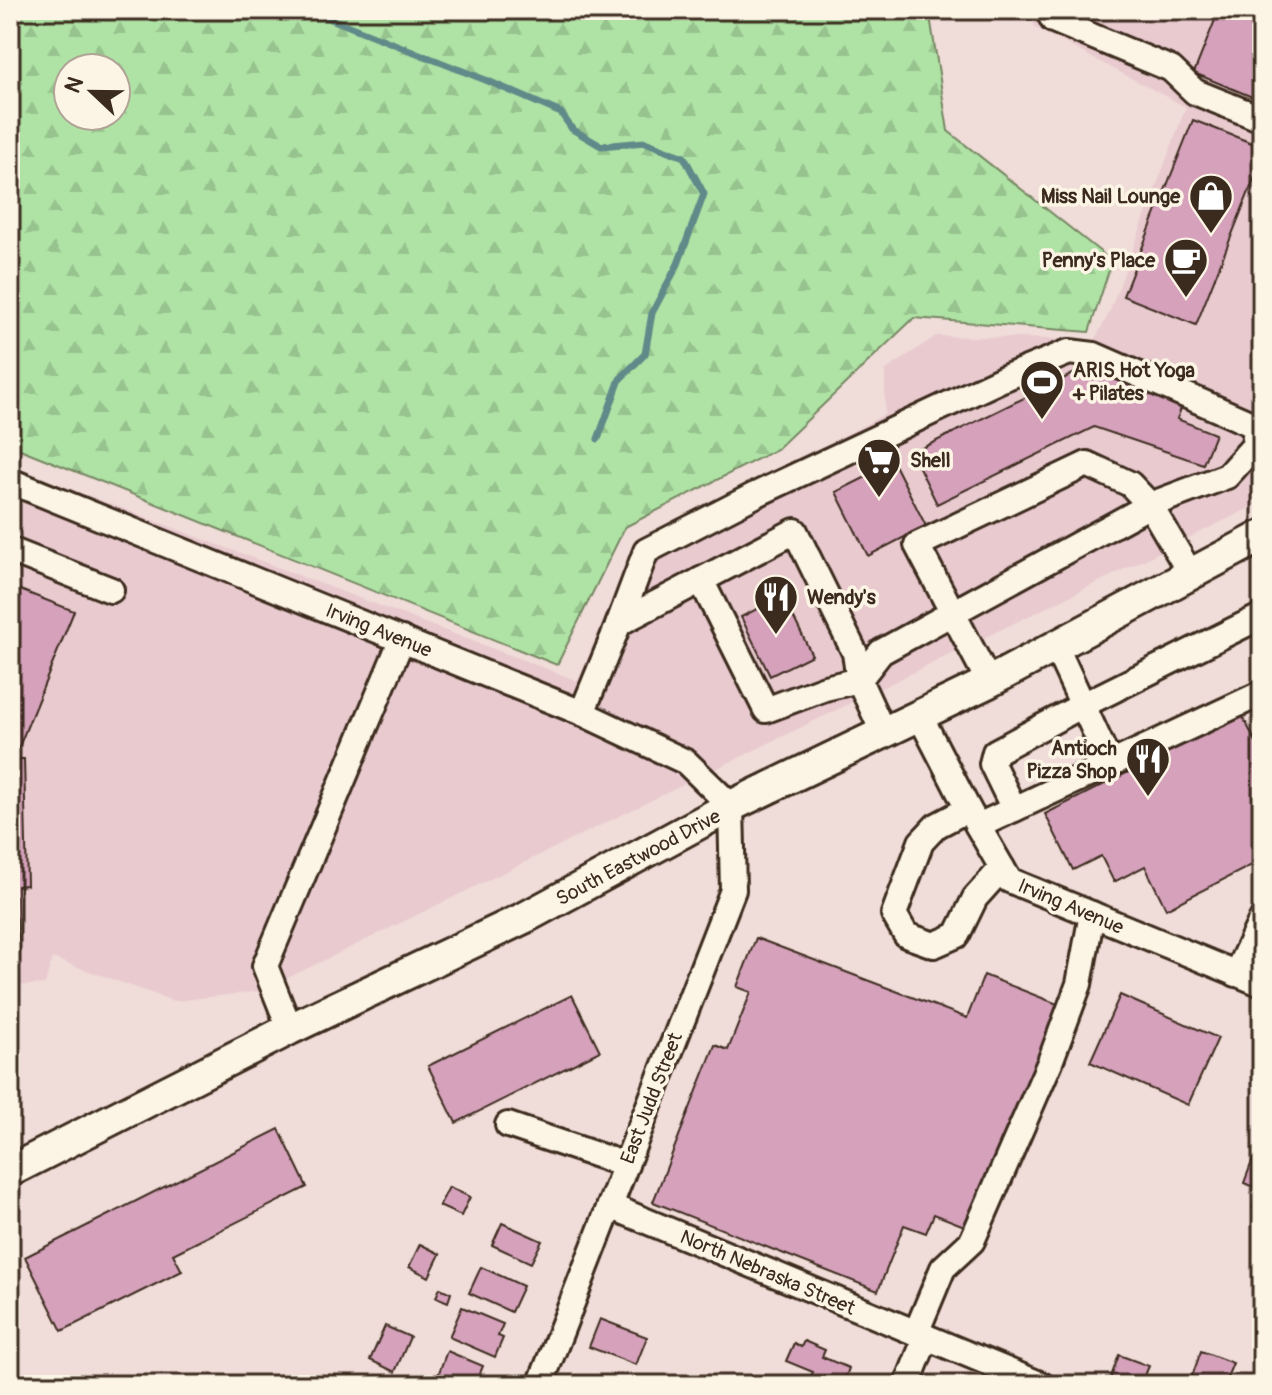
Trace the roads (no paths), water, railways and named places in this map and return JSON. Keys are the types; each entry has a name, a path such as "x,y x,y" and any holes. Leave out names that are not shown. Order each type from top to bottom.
{"main road":[{"name":"South Eastwood Drive","path":"10,1171 290,1029 526,917 731,806 989,682 1262,536"}],"street":[{"path":"1048,10 1053,20 1171,69 1195,92 1262,119"},
{"path":"582,713 627,619 646,551 755,495 1002,379 1069,352 1094,355 1256,426 1254,446 1227,476 1150,505 881,652 859,680 825,688 766,710 701,580"},
{"path":"989,682 917,545 1087,464 1130,484 1150,505 1190,573"},
{"name":"Irving Avenue","path":"10,481 582,713 686,762 731,806"},
{"path":"627,619 795,531 855,653 859,680 884,734"},
{"path":"10,550 111,590"},
{"path":"1014,809 992,764 995,752 1262,616"},
{"path":"290,1029 265,966 402,639"},
{"path":"1055,645 1110,764"},
{"path":"1002,868 975,898 957,935 934,945 906,935 894,914 921,842 936,826 1014,809 1262,693"},
{"name":"Irving Avenue","path":"920,716 1009,880 1262,984"},
{"name":"East Judd Street","path":"540,1385 733,890 731,806"},
{"path":"907,1385 943,1268 972,1241 1050,1062 1079,984 1092,914"},
{"path":"1236,974 1262,919"},
{"path":"508,1125 626,1165"},
{"name":"North Nebraska Street","path":"610,1206 1042,1385"}],"waterway":[{"path":"308,10 561,113 572,129 601,146 645,142 684,157 704,194 678,264 652,313 645,354 620,379 598,439"}],"place":[{"name":"Miss Nail Lounge","path":"1211,235"},
{"name":"Penny's Place","path":"1186,299"},
{"name":"ARIS Hot Yoga + Pilates","path":"1042,421"},
{"name":"Shell","path":"879,499"},
{"name":"Wendy's","path":"776,636"},
{"name":"Antioch Pizza Shop","path":"1148,798"}]}
